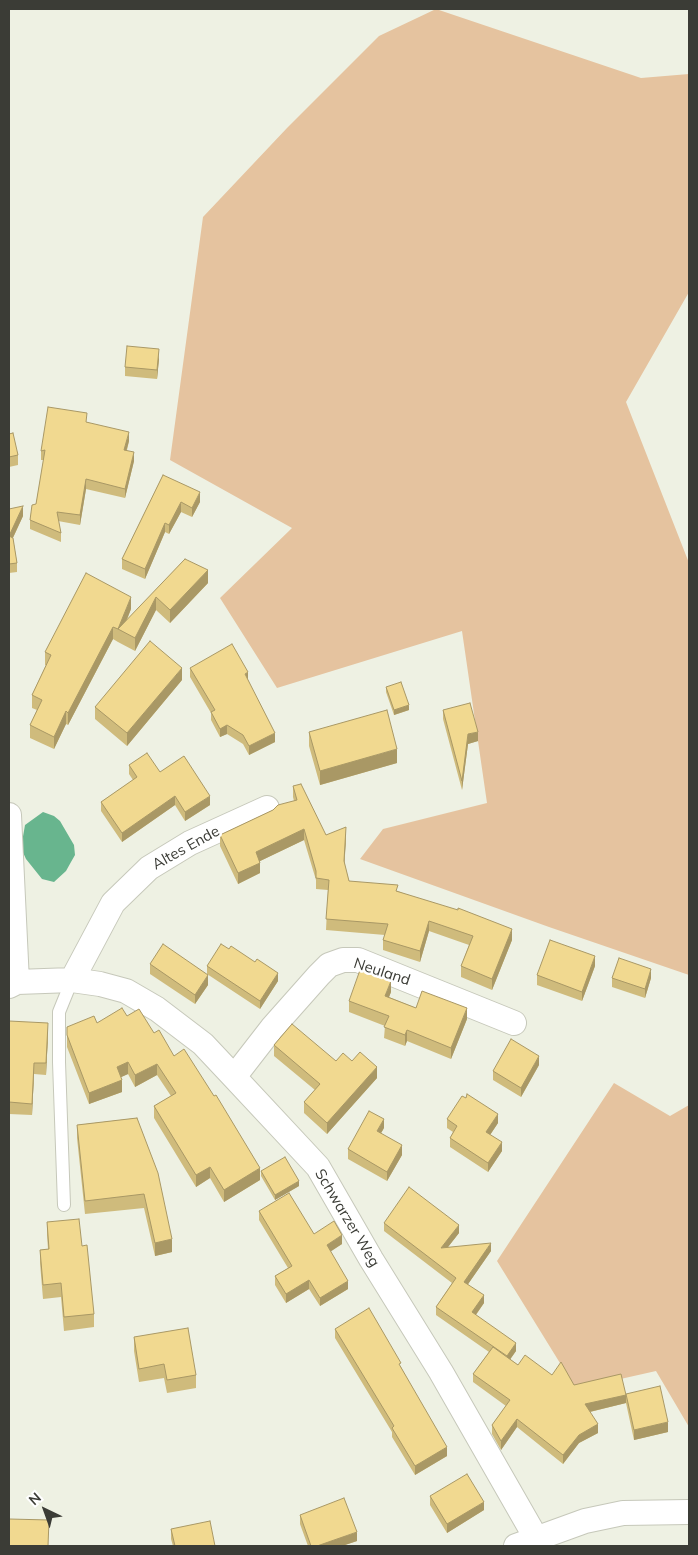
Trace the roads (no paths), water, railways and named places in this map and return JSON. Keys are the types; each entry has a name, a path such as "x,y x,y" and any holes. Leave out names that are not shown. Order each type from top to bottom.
{"street":[{"name":"Altes Ende","path":"72,980 113,903 149,868 190,843 267,808"},
{"path":"9,829 13,984"},
{"name":"Neuland","path":"234,1076 272,1028 319,976 329,966 343,960 358,960 514,1023"},
{"name":"Schwarzer Weg","path":"13,984 72,980 126,990 157,1009 203,1044 318,1167 371,1259 441,1372 526,1542"},
{"path":"526,1542 585,1521 623,1513 689,1512"}],"lane":[{"path":"64,1206 59,1012 72,980"}]}
